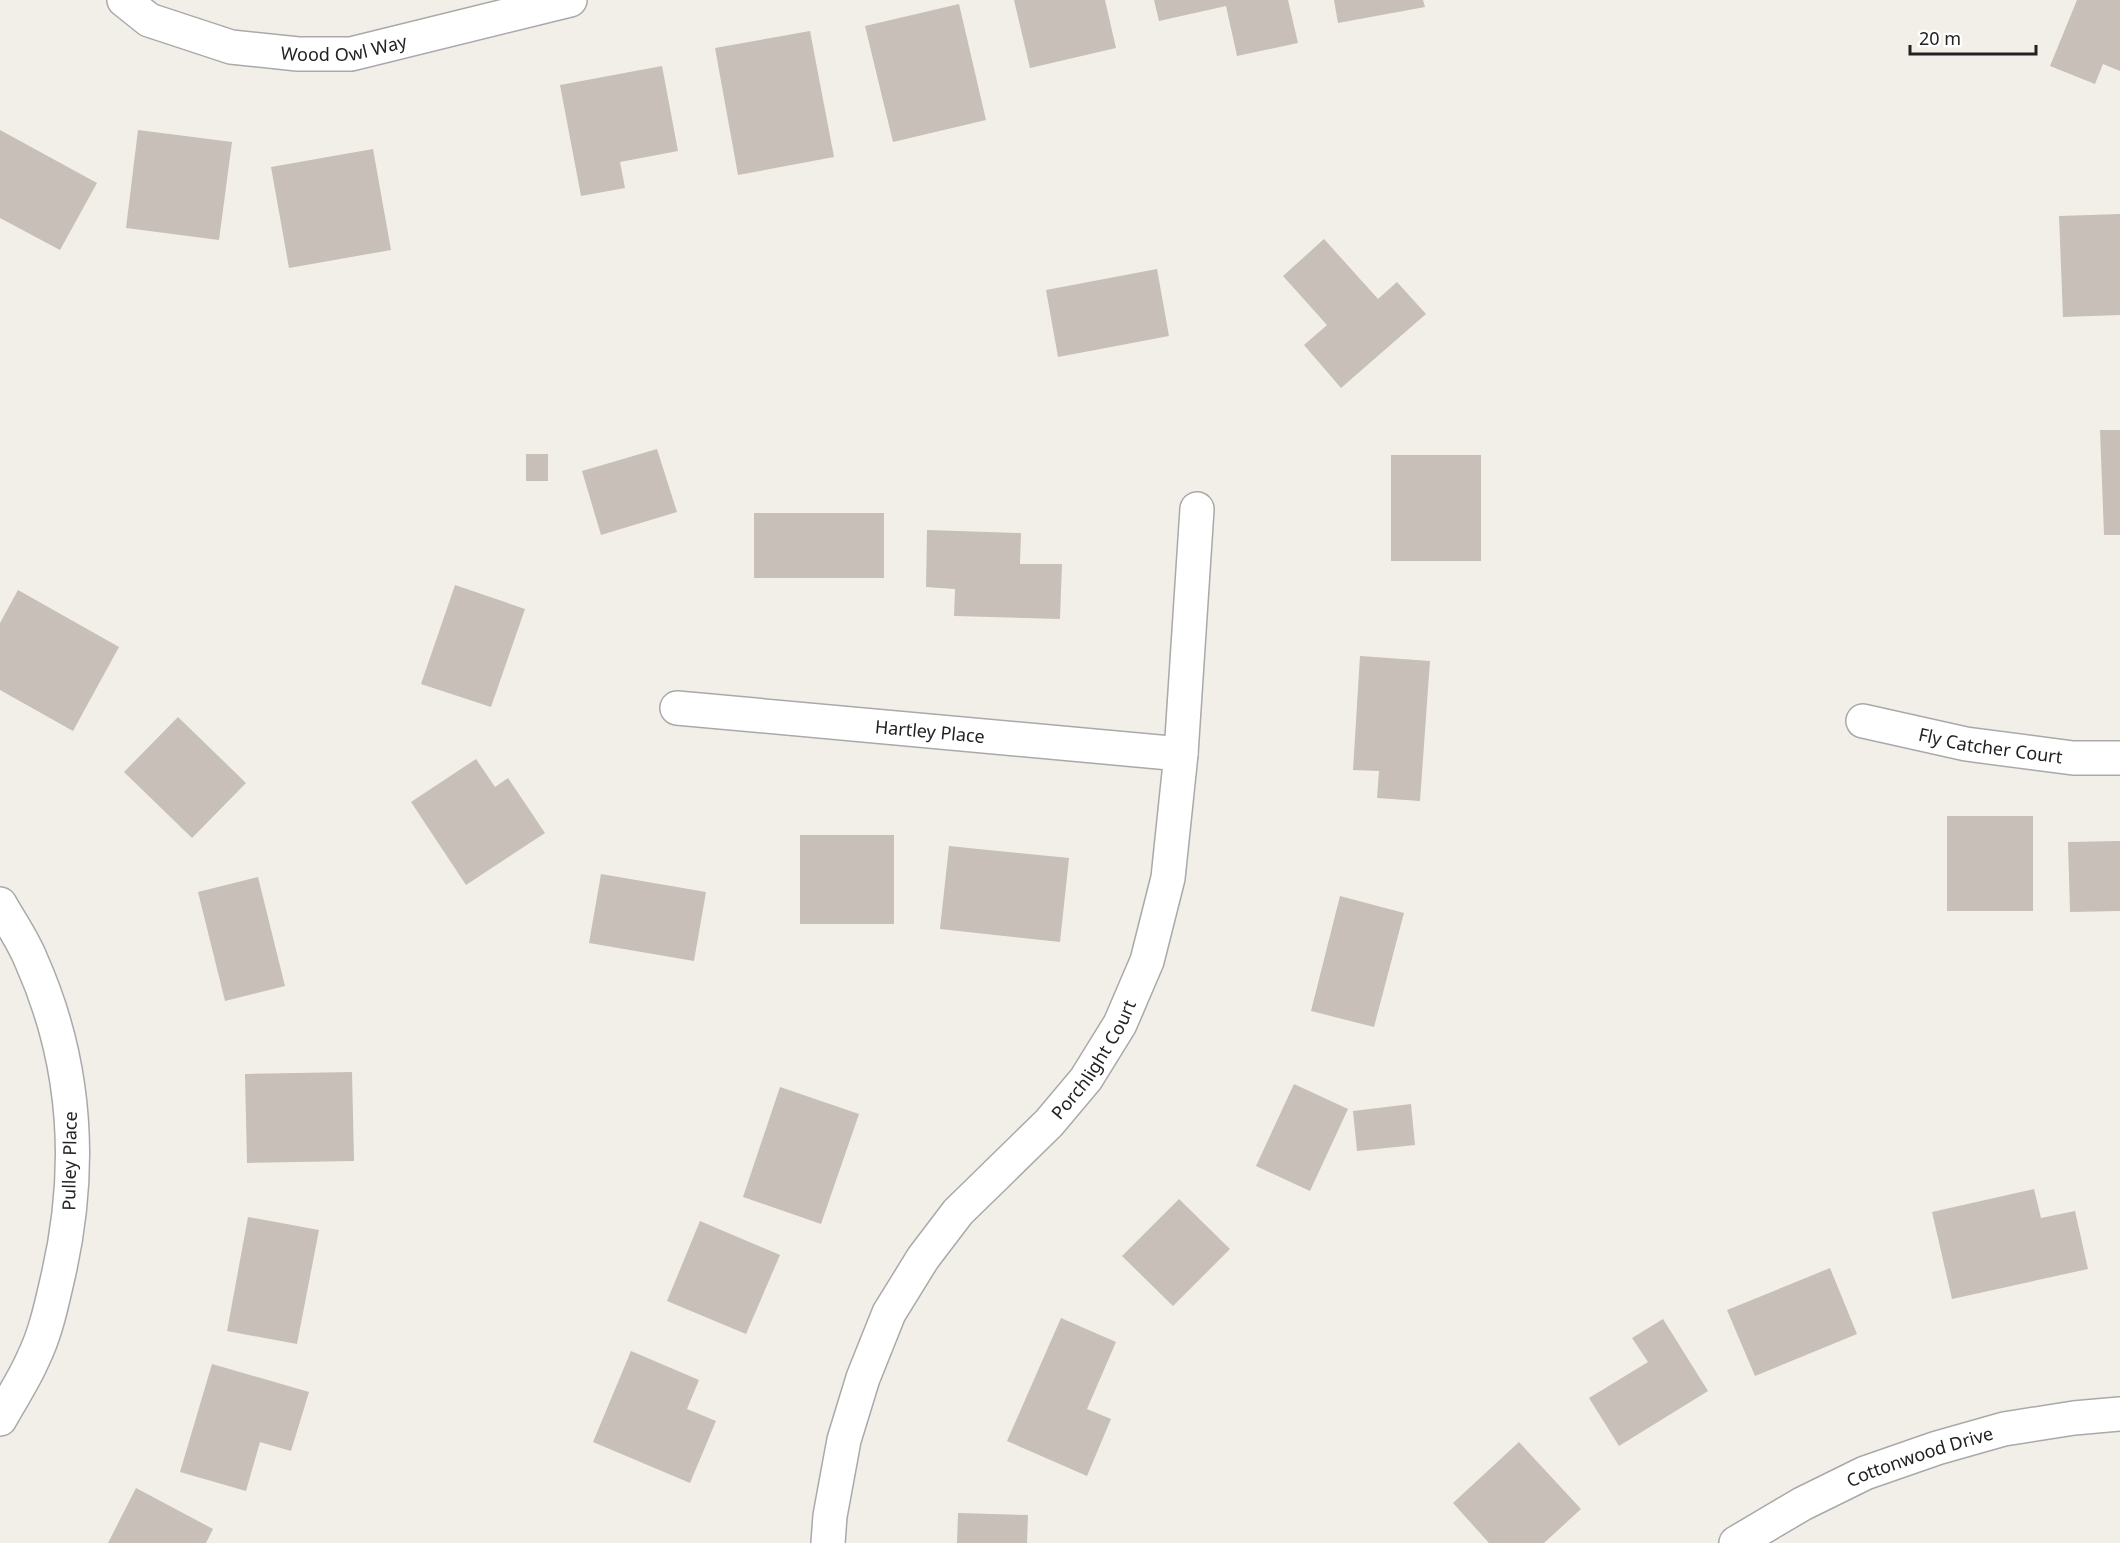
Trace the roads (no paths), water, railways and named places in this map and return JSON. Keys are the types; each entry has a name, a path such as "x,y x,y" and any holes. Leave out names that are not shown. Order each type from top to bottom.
{"street":[{"name":"Wood Owl Way","path":"124,0 149,20 231,47 298,54 351,54 570,0"},
{"name":"Porchlight Court","path":"828,1543 830,1516 844,1440 863,1378 889,1313 923,1258 958,1212 1049,1123 1086,1079 1120,1024 1147,961 1168,878 1181,754 1197,509"},
{"name":"Hartley Place","path":"677,708 1181,754"},
{"name":"Fly Catcher Court","path":"1863,722 1966,744 2073,758 2120,758"},
{"name":"Pulley Place","path":"0,904 31,959 53,1022 68,1078 73,1134 72,1192 63,1257 50,1311 33,1359 0,1419"},
{"name":"Cottonwood Drive","path":"1736,1543 1802,1504 1865,1473 1937,1448 2004,1429 2074,1418 2120,1414"}]}
